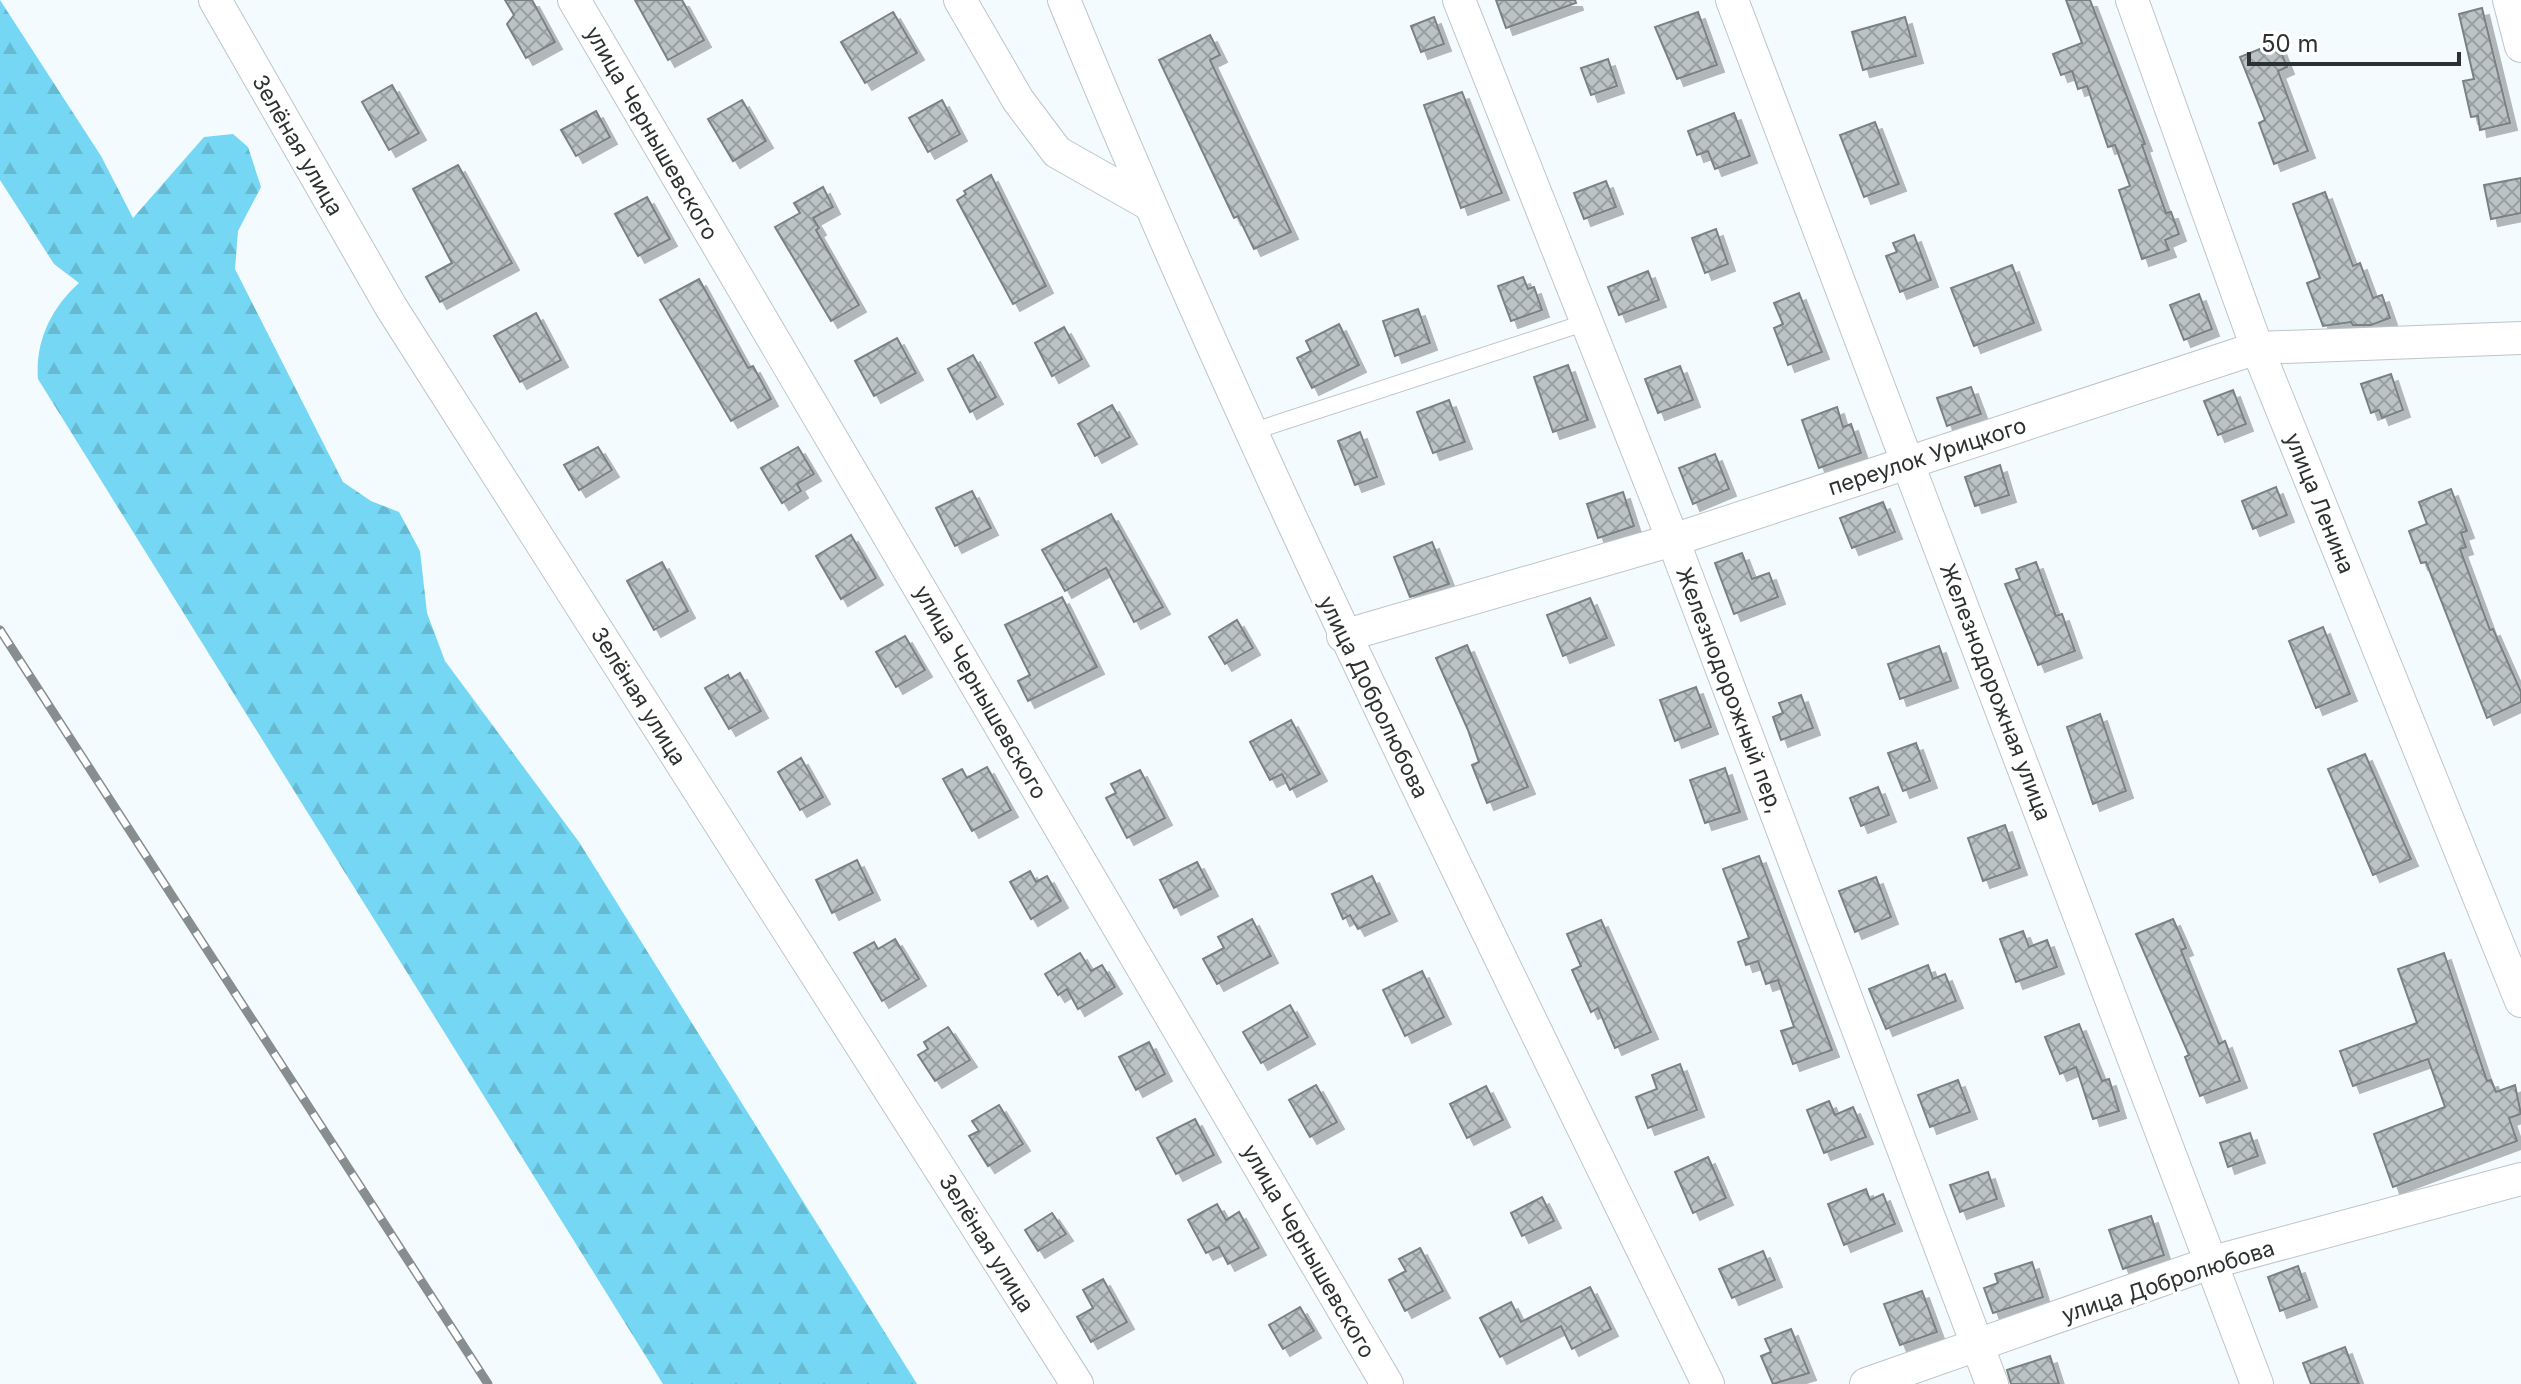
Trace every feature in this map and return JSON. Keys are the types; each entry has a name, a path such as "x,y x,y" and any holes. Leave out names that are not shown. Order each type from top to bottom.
{"street":[{"name":"Зелёная улица","path":"215,0 391,307 1077,1384"},
{"name":"улица Чернышевского","path":"574,0 1387,1384"},
{"path":"960,0 1018,100 1057,152 1147,203"},
{"name":"улица Добролюбова","path":"1064,0 1147,203 1343,636 1708,1384"},
{"name":"Железнодорожный пер,","path":"1459,0 1673,540 1992,1384"},
{"name":"Железнодорожная улица","path":"1732,0 2257,1384"},
{"name":"улица Ленина","path":"2132,0 2257,348 2521,1001"},
{"path":"2509,0 2521,46"},
{"name":"переулок Урицкого","path":"1343,636 1673,540 2257,348 2521,338"},
{"name":"улица Добролюбова","path":"1866,1384 2213,1262 2521,1179"}],"lane":[{"path":"1251,432 1587,322"}],"green space":[{"path":"0,0 101,156 133,218 204,137 233,134 248,147 261,187 238,231 235,269 343,482 371,501 399,512 420,551 427,613 445,661 579,842 917,1384 663,1384 38,379 39,352 47,326 60,303 79,283 54,264 0,180"}],"building":[{"path":"505,0 532,0 555,42 526,58 507,24 514,15"},
{"path":"635,0 682,0 704,40 668,60"},
{"path":"1496,0 1575,0 1576,3 1506,28"},
{"path":"2066,0 2090,0 2145,144 2142,145 2166,213 2171,212 2179,234 2165,240 2169,250 2142,259 2119,190 2130,186 2115,145 2108,147 2087,86 2078,89 2072,71 2061,75 2053,54 2082,43"},
{"path":"2482,8 2510,123 2480,130 2478,116 2471,117 2463,81 2474,79 2459,14"},
{"path":"893,12 917,53 865,83 841,42"},
{"path":"1698,12 1717,65 1677,79 1655,27"},
{"path":"1434,17 1444,44 1421,52 1411,26"},
{"path":"1905,17 1916,56 1863,70 1852,32"},
{"path":"1210,35 1220,55 1210,60 1291,232 1254,249 1238,216 1234,218 1159,60"},
{"path":"2277,42 2287,67 2278,71 2308,151 2274,164 2259,123 2265,120 2240,57"},
{"path":"1608,59 1617,86 1591,95 1581,68"},
{"path":"392,85 419,133 389,150 362,102"},
{"path":"1462,92 1502,193 1461,208 1424,105"},
{"path":"742,100 766,141 733,161 708,119"},
{"path":"942,100 960,134 928,152 909,118"},
{"path":"596,111 610,137 576,156 561,130"},
{"path":"1734,113 1750,156 1715,169 1708,151 1697,155 1688,131"},
{"path":"1875,122 1899,184 1864,197 1840,135"},
{"path":"458,165 512,263 440,302 426,277 452,263 413,189"},
{"path":"991,175 1046,286 1013,304 957,200 966,194 964,191"},
{"path":"2521,178 2521,213 2491,219 2484,185"},
{"path":"1606,181 1616,207 1584,219 1574,193"},
{"path":"823,187 833,207 813,218 819,228 816,230 859,305 831,321 775,227 800,213 794,203"},
{"path":"2325,192 2353,266 2360,263 2373,298 2382,295 2390,318 2371,325 2353,325 2351,322 2323,326 2307,283 2320,278 2293,204"},
{"path":"647,197 670,239 638,256 615,214"},
{"path":"1716,229 1728,264 1705,273 1692,238"},
{"path":"1914,235 1931,280 1900,292 1886,256 1897,252 1893,243"},
{"path":"2012,265 2034,323 1974,346 1951,288"},
{"path":"1648,271 1659,300 1619,315 1608,287"},
{"path":"1523,277 1528,289 1534,287 1542,310 1511,321 1498,286"},
{"path":"699,279 748,368 753,366 771,399 731,421 660,300"},
{"path":"1799,293 1822,352 1788,365 1774,328 1783,324 1774,303"},
{"path":"2199,294 2212,329 2184,340 2170,305"},
{"path":"1418,309 1430,343 1395,356 1383,321"},
{"path":"536,313 561,360 520,382 494,336"},
{"path":"1339,324 1359,365 1312,388 1297,358 1311,351 1306,341"},
{"path":"1064,327 1082,359 1052,376 1035,343"},
{"path":"897,338 916,373 874,396 855,361"},
{"path":"973,355 996,397 970,412 948,369"},
{"path":"1568,365 1588,420 1553,432 1534,377"},
{"path":"1680,366 1693,400 1658,413 1645,379"},
{"path":"2391,374 2403,410 2382,418 2379,410 2371,413 2361,384"},
{"path":"1971,387 1981,414 1947,426 1937,398"},
{"path":"2233,390 2246,424 2218,435 2204,401"},
{"path":"1449,400 1465,442 1433,453 1417,412"},
{"path":"1112,405 1130,437 1095,456 1078,424"},
{"path":"1837,407 1843,427 1851,424 1861,453 1819,468 1802,420"},
{"path":"1360,432 1377,477 1355,485 1338,441"},
{"path":"598,447 612,470 579,490 564,465"},
{"path":"798,447 814,474 797,484 801,491 782,503 761,468"},
{"path":"1715,454 1729,489 1693,504 1679,468"},
{"path":"2000,465 2009,495 1975,506 1965,477"},
{"path":"2276,487 2287,515 2253,529 2242,501"},
{"path":"2451,489 2467,531 2461,533 2466,547 2460,549 2490,630 2493,629 2521,692 2521,702 2487,718 2426,562 2421,563 2409,531 2427,524 2419,502"},
{"path":"972,491 991,528 955,546 936,508"},
{"path":"1623,492 1634,526 1598,538 1587,504"},
{"path":"1883,502 1895,532 1852,548 1840,518"},
{"path":"1111,514 1163,607 1134,622 1106,568 1065,591 1042,550"},
{"path":"851,535 876,578 841,599 816,556"},
{"path":"1432,542 1449,584 1410,597 1394,557"},
{"path":"1742,553 1752,579 1769,573 1778,597 1734,614 1715,563"},
{"path":"662,562 688,611 654,630 627,581"},
{"path":"2036,562 2056,616 2062,614 2075,651 2038,665 2005,584 2020,579 2016,569"},
{"path":"1062,597 1097,667 1028,701 1018,681 1030,675 1005,625"},
{"path":"1590,598 1607,638 1563,656 1547,615"},
{"path":"1237,620 1253,648 1225,664 1209,637"},
{"path":"2323,627 2350,694 2316,708 2289,641"},
{"path":"905,636 925,670 896,687 876,652"},
{"path":"1467,645 1528,787 1487,803 1472,765 1479,762 1468,730 1436,658"},
{"path":"1939,646 1951,681 1900,699 1888,664"},
{"path":"740,673 761,711 729,729 705,688 728,675 730,679"},
{"path":"1696,687 1711,727 1675,741 1660,700"},
{"path":"1801,695 1813,728 1781,740 1773,717 1783,713 1779,703"},
{"path":"2100,714 2126,791 2093,804 2067,727"},
{"path":"1291,720 1320,774 1290,790 1282,774 1270,780 1250,742"},
{"path":"1916,743 1930,781 1903,791 1888,753"},
{"path":"2365,754 2411,859 2373,875 2328,769"},
{"path":"801,758 823,797 800,810 778,772"},
{"path":"987,767 1011,810 972,831 943,779 962,769 967,778"},
{"path":"1725,768 1740,812 1705,823 1690,780"},
{"path":"1140,770 1165,818 1127,838 1106,798 1116,793 1111,784"},
{"path":"1878,787 1889,815 1861,826 1850,798"},
{"path":"2005,825 2020,868 1983,881 1968,838"},
{"path":"1759,856 1832,1050 1793,1064 1781,1031 1794,1027 1778,980 1766,984 1758,961 1746,965 1738,942 1749,938 1723,869"},
{"path":"857,860 873,893 832,913 816,880"},
{"path":"1197,862 1211,889 1174,908 1160,880"},
{"path":"1030,871 1036,882 1047,876 1061,901 1031,919 1010,882"},
{"path":"1372,876 1390,914 1358,929 1350,915 1343,919 1332,894"},
{"path":"1876,877 1891,917 1855,932 1839,891"},
{"path":"1252,919 1271,956 1217,984 1203,959 1224,948 1218,937"},
{"path":"2173,919 2186,948 2181,950 2219,1044 2225,1041 2240,1081 2200,1096 2185,1057 2189,1055 2136,934"},
{"path":"1601,920 1651,1032 1615,1048 1598,1008 1591,1012 1572,970 1581,966 1567,934"},
{"path":"2023,931 2029,947 2047,940 2057,967 2016,982 2000,939"},
{"path":"895,939 919,979 882,1001 854,953 874,942 878,949"},
{"path":"1080,953 1091,971 1102,965 1115,987 1078,1009 1067,989 1058,995 1045,974"},
{"path":"2444,953 2487,1081 2491,1080 2496,1092 2515,1085 2521,1114 2509,1118 2517,1141 2393,1187 2374,1134 2445,1107 2428,1059 2353,1086 2340,1051 2417,1023 2398,969"},
{"path":"1928,965 1933,979 1945,974 1956,1001 1886,1029 1869,989"},
{"path":"1422,971 1444,1017 1405,1036 1383,990"},
{"path":"1290,1005 1308,1037 1261,1063 1243,1032"},
{"path":"2079,1024 2102,1081 2109,1079 2119,1111 2093,1119 2076,1067 2060,1074 2045,1037"},
{"path":"948,1027 970,1060 935,1081 918,1055 928,1049 924,1042"},
{"path":"1149,1042 1165,1074 1136,1090 1119,1057"},
{"path":"1680,1064 1697,1110 1648,1128 1636,1097 1657,1089 1652,1075"},
{"path":"1958,1080 1970,1112 1930,1127 1918,1095"},
{"path":"1316,1085 1337,1122 1310,1137 1289,1100"},
{"path":"1486,1086 1503,1120 1467,1138 1450,1104"},
{"path":"1829,1101 1835,1115 1853,1107 1866,1137 1824,1153 1807,1110"},
{"path":"999,1105 1023,1144 988,1166 969,1136 979,1131 972,1121"},
{"path":"1195,1119 1214,1155 1176,1174 1157,1138"},
{"path":"2250,1133 2258,1156 2228,1167 2220,1143"},
{"path":"1708,1157 1726,1198 1693,1213 1675,1172"},
{"path":"1988,1172 1997,1199 1960,1212 1950,1185"},
{"path":"1866,1189 1870,1200 1883,1194 1895,1224 1844,1245 1828,1204"},
{"path":"1542,1197 1554,1221 1522,1236 1511,1213"},
{"path":"1217,1204 1226,1220 1239,1212 1259,1248 1228,1264 1219,1247 1206,1253 1188,1220"},
{"path":"1052,1213 1066,1234 1038,1251 1025,1230"},
{"path":"2151,1216 2164,1255 2123,1269 2109,1230"},
{"path":"1420,1248 1443,1291 1405,1311 1389,1280 1406,1271 1399,1259"},
{"path":"1763,1251 1775,1280 1732,1298 1719,1269"},
{"path":"2032,1262 2043,1297 1993,1313 1984,1288 1998,1283 1995,1274"},
{"path":"2298,1266 2310,1300 2280,1311 2268,1277"},
{"path":"1103,1279 1127,1322 1091,1342 1077,1317 1093,1308 1083,1290"},
{"path":"1590,1287 1611,1329 1572,1349 1561,1326 1500,1357 1480,1318 1511,1302 1521,1322"},
{"path":"1922,1291 1937,1332 1900,1345 1884,1304"},
{"path":"1300,1307 1314,1331 1283,1349 1269,1325"},
{"path":"1791,1329 1809,1373 1773,1384 1761,1356 1771,1352 1765,1339"},
{"path":"2345,1347 2359,1384 2311,1384 2303,1363"},
{"path":"2050,1356 2059,1384 2011,1384 2007,1370"}],"railway":[{"path":"0,630 488,1384"}]}
